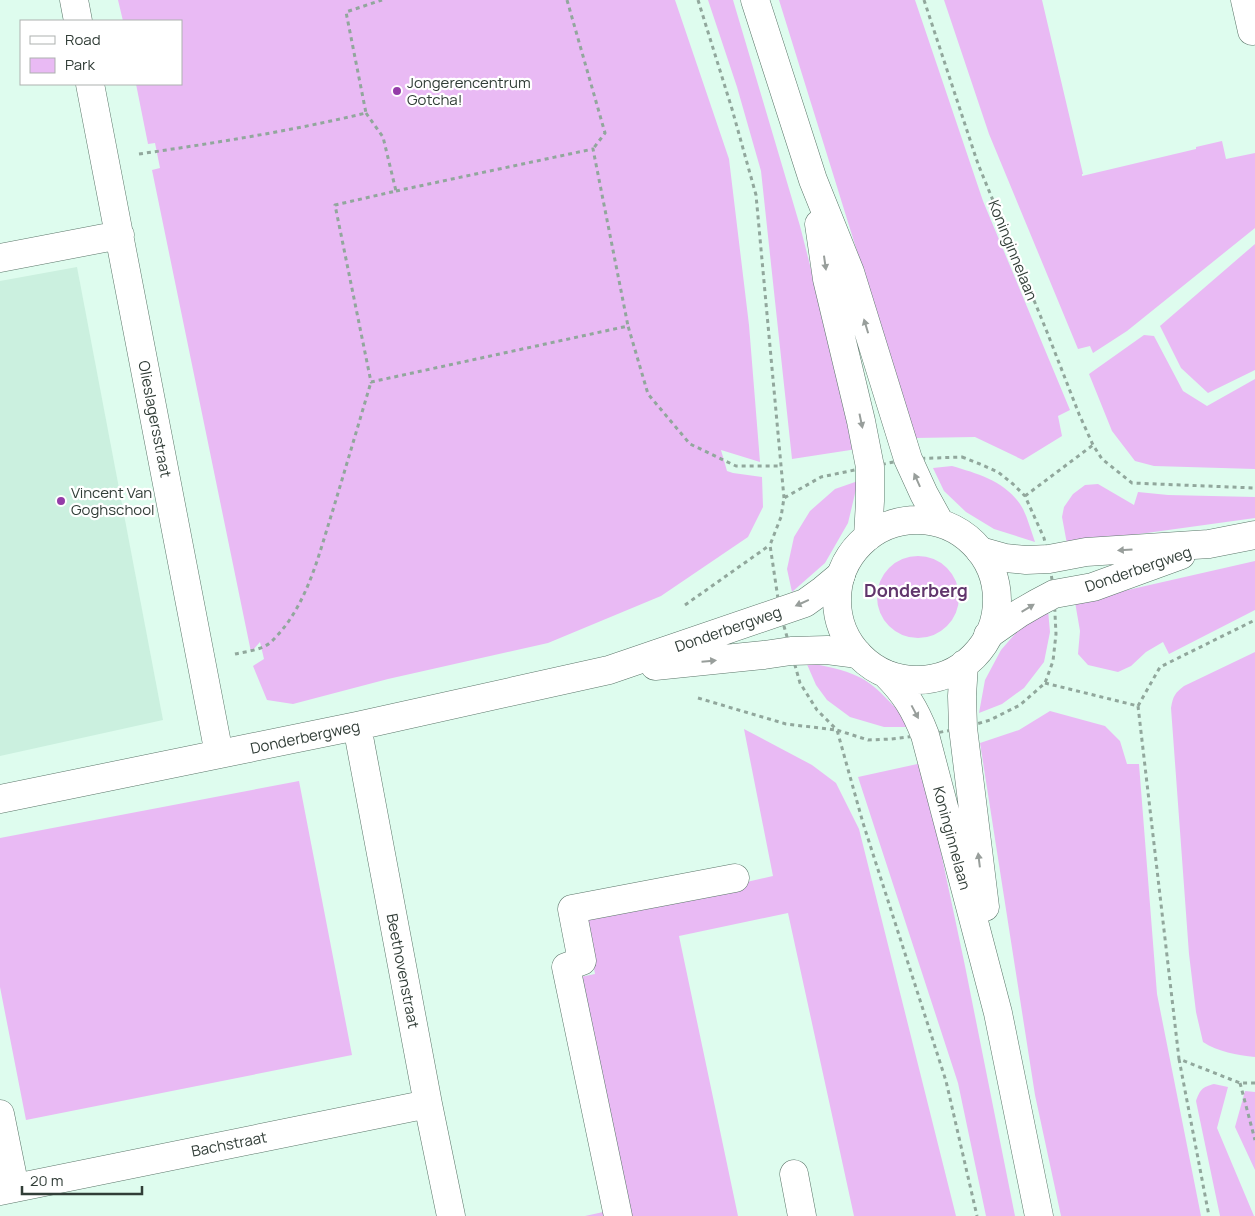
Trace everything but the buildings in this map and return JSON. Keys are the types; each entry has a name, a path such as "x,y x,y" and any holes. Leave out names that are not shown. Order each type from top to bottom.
{"street":[{"path":"74,0 78,20"},
{"path":"754,0 813,180 850,272 908,459 940,523"},
{"path":"1245,0 1252,31"},
{"name":"Olieslagersstraat","path":"90,85 219,754"},
{"path":"813,180 827,279 862,421 870,467 868,536"},
{"path":"0,258 120,235"},
{"path":"921,520 940,523 968,539 980,551 991,570 996,592 996,614 988,635 978,651 952,672 940,677 926,679 901,678 886,674 858,654 849,643 843,631 838,616 837,603 841,575 849,557 858,546 868,536 884,527 902,521 921,520"},
{"name":"Donderbergweg","path":"980,551 1005,558 1026,560 1049,559 1086,552 1209,544 1255,536"},
{"name":"Donderbergweg","path":"988,635 1018,614 1054,594 1093,587 1209,544"},
{"name":"Donderbergweg","path":"0,799 357,726 609,670 805,603 841,575"},
{"name":"Donderbergweg","path":"609,670 791,651 827,650 858,654"},
{"name":"Koninginnelaan","path":"964,664 962,728 998,1013"},
{"name":"Koninginnelaan","path":"886,674 900,688 910,703 925,735 998,1013 1040,1216"},
{"name":"Beethovenstraat","path":"357,726 451,1216"},
{"path":"618,1216 566,967 582,961 572,909 736,878"},
{"name":"Bachstraat","path":"8,1189 428,1104"},
{"path":"0,1114 8,1189"},
{"path":"794,1174 802,1216"}],"path":[{"path":"382,0 346,12 366,113 383,137 396,191"},
{"path":"201,663 260,648 272,641 292,617 310,582 355,439 370,382 335,205 593,149 605,132 567,0"},
{"path":"698,0 732,109 756,195 784,498"},
{"name":"Koninginnelaan","path":"924,0 978,164 1079,414 1093,445 1102,459 1132,483 1255,488"},
{"path":"105,160 215,143 366,113"},
{"path":"593,149 628,326 648,394 690,444 736,466 781,466"},
{"path":"370,382 628,326"},
{"path":"1026,496 1093,445"},
{"path":"1209,1216 1179,1059 1138,706 1160,667 1255,620"},
{"path":"1045,683 1138,706"},
{"path":"698,698 786,724 837,730 864,823 946,1081 977,1216"},
{"path":"1179,1059 1240,1083 1255,1083"},
{"path":"1240,1083 1255,1140"}],"shaded area":[{"name":"Vincent Van Goghschool","path":"77,267 163,720 0,756 0,281"}],"green space":[{"path":"118,0 675,0 729,159 749,325 760,462 721,450 727,471 762,477 763,507 748,537 661,596 548,643 388,679 293,704 267,700 253,666 264,659 260,642 251,652 152,170 160,168 155,143 148,144 136,85 182,85 182,20 123,20"},
{"path":"708,0 733,0 800,226 857,449 792,459 761,171 737,87"},
{"path":"779,0 915,0 983,201 1070,410 1058,416 1062,436 1023,460 975,437 915,438"},
{"path":"944,0 1042,0 1082,176 1222,141 1226,159 1255,153 1255,228 1127,331 1093,353 1090,346 1078,349 989,134"},
{"path":"1255,244 1255,370 1208,393 1181,368 1160,326"},
{"path":"1144,335 1154,336 1183,391 1207,406 1255,379 1255,469 1154,466 1135,461 1112,431 1089,374"},
{"path":"952,466 992,480 1009,492 1023,509 1035,542 994,529 966,512 944,491 933,468"},
{"path":"858,481 848,523 825,563 792,592 787,569 794,537 810,511 835,489"},
{"path":"1098,484 1134,505 1138,492 1168,495 1255,497 1255,518 1067,544 1062,517 1064,507 1073,494 1085,485"},
{"path":"918,556 934,559 947,568 956,581 959,597 956,613 947,626 934,635 918,638 902,635 889,626 880,613 877,597 880,581 889,568 902,559"},
{"path":"1255,561 1255,610 1169,654 1163,642 1146,652 1131,666 1118,672 1088,665 1078,654 1080,631 1075,602"},
{"path":"1048,610 1050,632 1044,662 1024,688 1002,704 979,713 985,680 1001,650 1021,627"},
{"path":"1255,652 1255,1057 1221,1051 1203,1042 1196,1012 1189,954 1171,708 1175,695 1184,686"},
{"path":"806,662 846,672 866,681 887,699 913,727 884,727 850,717 827,700 816,685"},
{"path":"1050,711 1105,726 1120,741 1127,764 1139,764 1157,994 1201,1216 1061,1216 1035,1095 980,743 1019,730"},
{"path":"744,729 812,765 836,783 859,829 956,1216 854,1216 788,913 679,936 738,1216 585,1216 626,1207 580,977 595,974 585,919 773,876"},
{"path":"922,763 1015,1216 986,1216 958,1083 858,777"},
{"path":"299,781 352,1055 26,1120 0,987 0,838"},
{"path":"1214,1084 1228,1087 1217,1128 1254,1216 1220,1216 1196,1101 1202,1090"},
{"path":"1245,1091 1255,1092 1255,1170 1235,1127"}],"place":[{"name":"Jongerencentrum Gotcha!","path":"397,91"},
{"name":"Vincent Van Goghschool","path":"61,501"}],"district":[{"name":"Donderberg","path":"916,590"}]}
